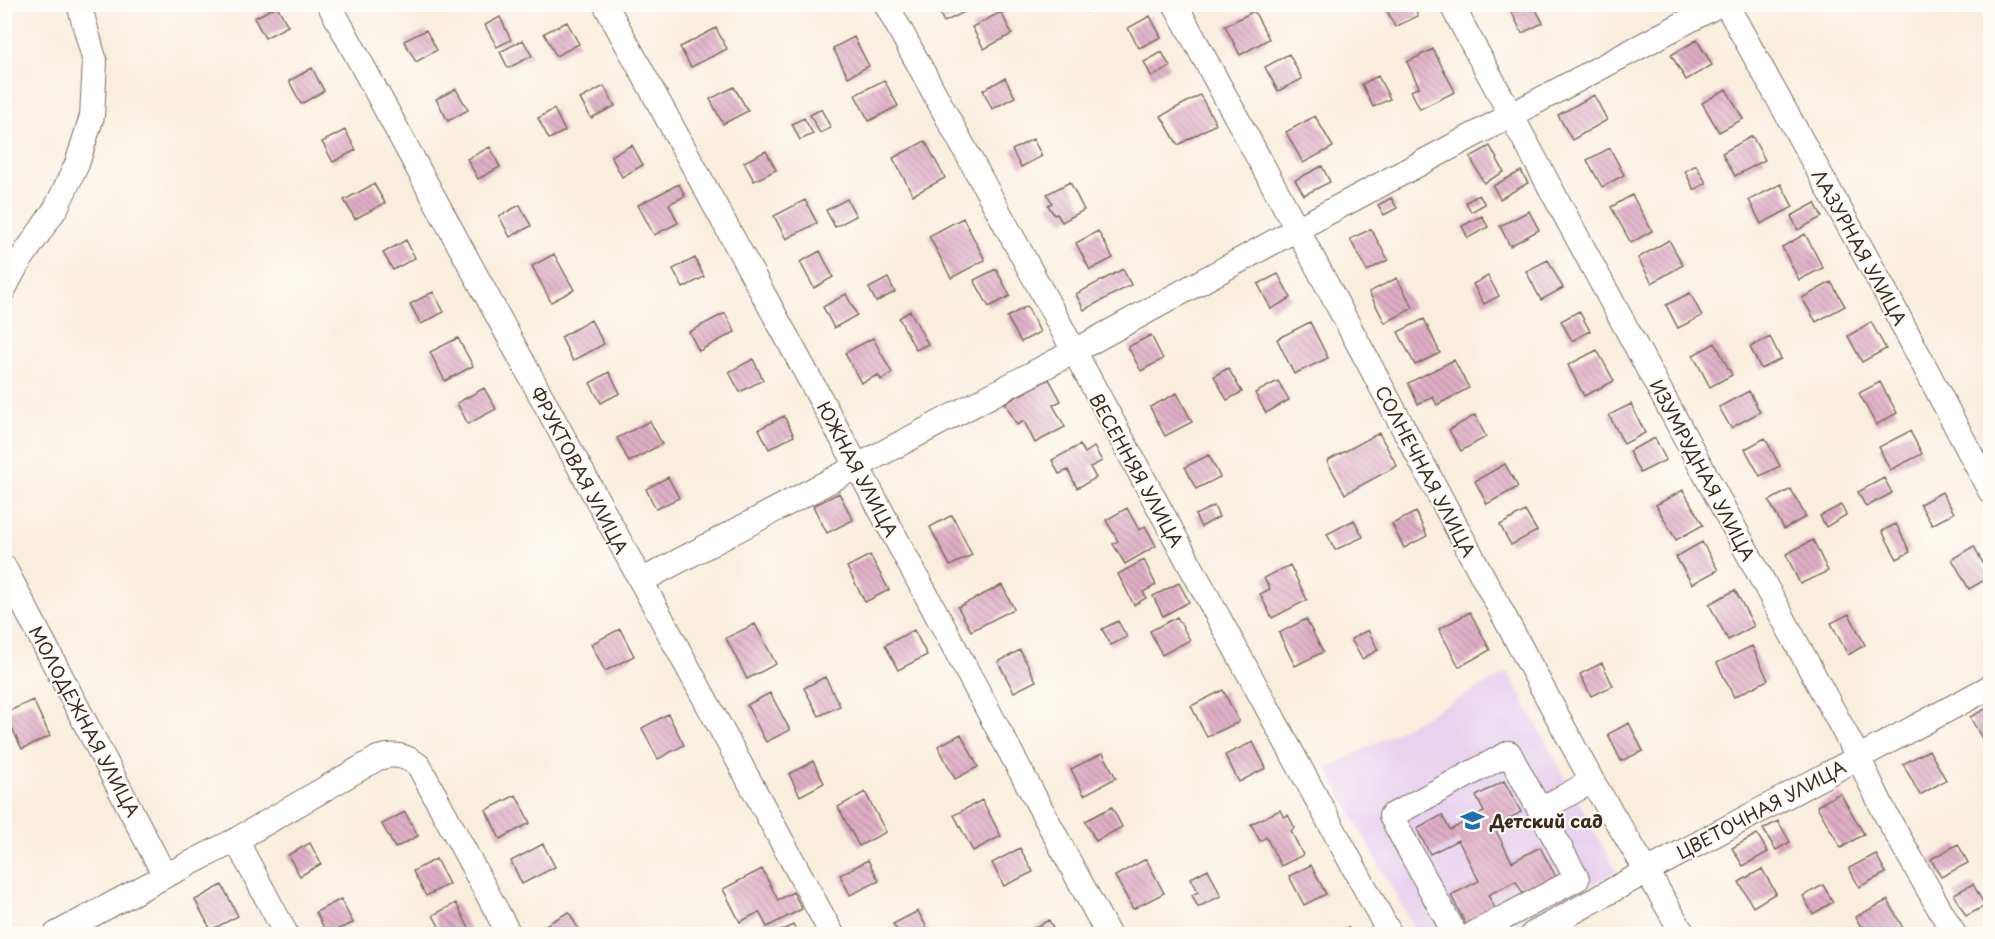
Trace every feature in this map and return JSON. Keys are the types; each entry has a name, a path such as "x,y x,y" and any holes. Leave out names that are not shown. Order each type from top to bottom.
{"street":[{"path":"4,289 15,268 56,208 77,164 92,116 95,62 79,4"},
{"name":"ФРУКТОВАЯ УЛИЦА","path":"329,4 832,934"},
{"name":"ЮЖНАЯ УЛИЦА","path":"605,4 857,466 1108,934"},
{"name":"ВЕСЕННЯЯ УЛИЦА","path":"886,4 1390,934"},
{"name":"СОЛНЕЧНАЯ УЛИЦА","path":"1175,4 1592,781 1683,934"},
{"name":"ИЗУМРУДНАЯ УЛИЦА","path":"1451,4 1858,757 1887,817 1954,934"},
{"path":"641,581 1720,4"},
{"name":"ЛАЗУРНАЯ УЛИЦА","path":"1726,4 1886,293 1990,491"},
{"name":"МОЛОДЕЖНАЯ УЛИЦА","path":"4,567 165,876"},
{"name":"ЦВЕТОЧНАЯ УЛИЦА","path":"1533,934 1990,687"},
{"path":"1455,934 1391,816 1509,753 1577,879 1473,934"},
{"path":"60,934 236,840 378,758 389,755 400,755 411,759 419,766 509,934"},
{"path":"1540,810 1592,781"},
{"path":"236,840 286,934"}],"shaded area":[{"name":"Детский сад","path":"1508,672 1616,871 1499,934 1417,934 1327,769"}],"building":[{"path":"935,4 966,4 969,10 944,22"},
{"path":"1082,4 1100,4 1086,12"},
{"path":"1384,4 1413,4 1418,16 1395,27"},
{"path":"1525,4 1533,4 1543,23 1522,33 1511,11"},
{"path":"277,6 288,26 265,38 254,18"},
{"path":"1254,11 1269,39 1240,55 1225,26"},
{"path":"1001,12 1012,34 984,49 972,27"},
{"path":"1150,16 1161,37 1139,48 1128,28"},
{"path":"500,17 511,40 497,47 485,25"},
{"path":"567,22 579,44 556,56 544,33"},
{"path":"716,28 727,49 691,67 680,47"},
{"path":"426,30 437,50 416,62 404,41"},
{"path":"854,37 869,66 848,77 833,48"},
{"path":"523,40 532,56 508,68 500,52"},
{"path":"1697,40 1712,65 1686,80 1671,55"},
{"path":"1433,49 1455,92 1420,109 1411,91 1419,87 1407,62"},
{"path":"1162,52 1170,67 1152,77 1144,62"},
{"path":"1289,54 1302,79 1278,91 1265,67"},
{"path":"312,68 324,91 301,104 289,81"},
{"path":"1378,76 1390,99 1373,107 1362,84"},
{"path":"1005,78 1015,97 992,109 983,90"},
{"path":"884,80 898,106 869,121 855,95"},
{"path":"604,86 615,106 591,118 580,99"},
{"path":"734,87 748,111 723,124 710,99"},
{"path":"456,89 468,110 448,121 436,99"},
{"path":"1726,89 1743,119 1719,132 1702,103"},
{"path":"1200,95 1216,124 1178,145 1161,116"},
{"path":"1594,95 1607,120 1572,140 1558,115"},
{"path":"554,109 565,131 549,139 538,118"},
{"path":"821,109 831,128 820,133 810,115"},
{"path":"1315,116 1333,147 1303,163 1286,132"},
{"path":"804,118 813,134 800,140 792,124"},
{"path":"345,130 356,150 333,162 322,142"},
{"path":"1752,136 1765,160 1735,176 1722,153"},
{"path":"1033,139 1042,156 1021,167 1012,150"},
{"path":"925,141 945,178 913,195 893,158"},
{"path":"632,145 643,165 622,177 611,156"},
{"path":"1490,146 1504,172 1484,183 1470,157"},
{"path":"490,147 500,167 478,179 467,159"},
{"path":"1610,148 1624,175 1602,187 1587,160"},
{"path":"766,151 776,170 754,181 744,162"},
{"path":"1696,165 1706,183 1694,190 1685,171"},
{"path":"1322,166 1330,182 1304,195 1295,180"},
{"path":"1521,171 1528,183 1500,199 1493,186"},
{"path":"1070,182 1084,210 1062,222 1048,205 1052,203 1047,194"},
{"path":"374,184 385,203 355,219 344,200"},
{"path":"679,184 685,196 669,204 678,223 654,235 638,205"},
{"path":"1781,184 1793,207 1761,224 1749,200"},
{"path":"1479,195 1485,204 1471,212 1466,202"},
{"path":"1632,195 1652,231 1631,243 1611,207"},
{"path":"1391,198 1397,208 1384,215 1378,205"},
{"path":"847,199 856,216 835,227 826,210"},
{"path":"805,200 817,223 786,239 774,216"},
{"path":"1815,203 1822,217 1798,230 1791,216"},
{"path":"520,205 531,226 510,237 499,216"},
{"path":"1529,211 1539,230 1510,246 1500,226"},
{"path":"1482,216 1488,227 1468,238 1462,226"},
{"path":"963,218 985,260 951,278 929,236"},
{"path":"1371,229 1388,260 1367,271 1350,239"},
{"path":"1098,231 1113,258 1090,270 1076,243"},
{"path":"1805,234 1823,268 1799,280 1782,247"},
{"path":"406,240 415,258 393,270 383,253"},
{"path":"1669,240 1683,265 1652,283 1638,258"},
{"path":"820,251 833,277 814,288 800,262"},
{"path":"554,254 574,290 551,302 532,266"},
{"path":"695,258 704,277 683,288 673,269"},
{"path":"1548,260 1563,288 1541,300 1526,271"},
{"path":"996,269 1010,296 989,307 974,280"},
{"path":"1123,269 1131,285 1084,310 1076,294"},
{"path":"1278,274 1291,298 1271,309 1258,284"},
{"path":"1488,276 1499,296 1484,304 1473,284"},
{"path":"888,278 895,292 876,302 869,288"},
{"path":"1397,278 1413,308 1385,323 1369,292"},
{"path":"1831,282 1845,306 1816,322 1802,298"},
{"path":"433,292 444,312 421,324 410,304"},
{"path":"1690,293 1702,316 1678,328 1666,305"},
{"path":"846,294 857,315 834,328 823,307"},
{"path":"1027,306 1040,332 1021,342 1007,317"},
{"path":"910,311 928,344 916,350 899,318"},
{"path":"1579,311 1590,331 1572,341 1561,321"},
{"path":"725,313 735,332 699,351 689,332"},
{"path":"1424,319 1440,353 1415,365 1398,332"},
{"path":"591,320 604,344 573,361 561,337"},
{"path":"1310,322 1328,358 1294,374 1277,339"},
{"path":"1871,322 1886,349 1862,362 1848,336"},
{"path":"1151,335 1163,359 1141,371 1128,347"},
{"path":"1770,337 1781,359 1761,369 1750,347"},
{"path":"458,338 473,366 445,381 430,352"},
{"path":"873,338 892,373 881,380 878,375 861,383 845,353"},
{"path":"1715,343 1732,375 1710,387 1693,355"},
{"path":"1597,350 1614,381 1584,396 1568,365"},
{"path":"753,359 763,380 740,392 729,372"},
{"path":"1454,360 1469,388 1437,405 1433,397 1418,404 1408,383"},
{"path":"1228,368 1242,392 1227,400 1214,376"},
{"path":"609,372 620,393 601,403 590,383"},
{"path":"1049,379 1061,401 1053,405 1065,427 1035,443 1024,421 1017,425 1005,403"},
{"path":"1278,381 1289,400 1266,413 1255,393"},
{"path":"1880,382 1897,413 1876,425 1859,393"},
{"path":"484,388 496,409 468,424 457,403"},
{"path":"1749,391 1760,412 1731,428 1719,407"},
{"path":"1177,393 1192,422 1165,436 1150,407"},
{"path":"1631,404 1645,433 1624,444 1609,415"},
{"path":"1475,415 1486,437 1461,451 1449,430"},
{"path":"784,416 794,436 769,449 759,429"},
{"path":"650,421 662,444 629,462 617,438"},
{"path":"1910,431 1922,454 1890,470 1879,447"},
{"path":"1379,433 1397,466 1345,494 1327,461"},
{"path":"1655,438 1666,460 1640,473 1629,451"},
{"path":"1765,438 1780,466 1760,476 1745,449"},
{"path":"1080,445 1085,453 1094,447 1102,461 1090,467 1096,478 1077,488 1068,470 1059,474 1052,460"},
{"path":"1209,455 1220,477 1196,489 1185,467"},
{"path":"1505,464 1518,487 1487,504 1475,481"},
{"path":"668,477 679,498 656,509 646,489"},
{"path":"1884,478 1892,493 1866,507 1858,492"},
{"path":"1791,489 1806,517 1784,529 1769,501"},
{"path":"1683,490 1703,525 1676,540 1656,505"},
{"path":"1942,492 1954,513 1932,525 1920,504"},
{"path":"839,493 853,520 827,533 813,506"},
{"path":"1841,505 1846,515 1826,527 1820,516"},
{"path":"1214,506 1219,517 1201,527 1195,515"},
{"path":"1127,508 1139,530 1145,526 1156,546 1125,564 1113,544 1118,541 1106,520"},
{"path":"1525,511 1537,531 1511,545 1500,525"},
{"path":"1416,512 1427,536 1404,548 1392,524"},
{"path":"952,515 972,555 950,566 930,527"},
{"path":"1354,520 1363,537 1335,550 1327,534"},
{"path":"1896,524 1910,552 1897,559 1882,531"},
{"path":"1813,540 1828,571 1800,584 1786,554"},
{"path":"1702,542 1718,570 1692,584 1676,557"},
{"path":"1974,546 1990,577 1969,589 1952,559"},
{"path":"870,555 889,590 865,602 847,567"},
{"path":"1144,560 1156,585 1143,592 1146,598 1134,605 1118,574"},
{"path":"1290,565 1307,600 1272,618 1260,594 1270,589 1264,578"},
{"path":"1179,583 1189,602 1163,616 1153,596"},
{"path":"1002,585 1014,609 971,631 958,607"},
{"path":"1735,590 1754,626 1728,640 1709,604"},
{"path":"1470,612 1490,650 1459,667 1439,629"},
{"path":"1849,614 1865,645 1848,655 1831,623"},
{"path":"1177,617 1190,640 1162,655 1150,631"},
{"path":"1306,619 1323,652 1295,666 1279,633"},
{"path":"1118,621 1127,637 1111,645 1102,629"},
{"path":"755,624 776,664 747,679 726,638"},
{"path":"620,629 634,656 605,671 591,644"},
{"path":"914,630 927,655 898,670 885,645"},
{"path":"1368,630 1378,650 1362,659 1351,639"},
{"path":"1752,646 1768,680 1734,697 1717,663"},
{"path":"1020,650 1036,681 1014,692 998,662"},
{"path":"1602,663 1613,686 1591,696 1580,674"},
{"path":"825,677 840,706 819,716 804,688"},
{"path":"1223,690 1239,722 1207,737 1191,706"},
{"path":"770,693 790,730 766,742 747,705"},
{"path":"33,700 50,736 22,749 5,713"},
{"path":"1987,708 1990,715 1990,736 1983,740 1970,717"},
{"path":"668,714 684,745 658,759 642,728"},
{"path":"1629,723 1643,751 1621,761 1608,734"},
{"path":"961,734 978,767 955,779 938,746"},
{"path":"1253,742 1266,768 1239,782 1225,755"},
{"path":"1929,750 1946,780 1920,795 1903,764"},
{"path":"1103,753 1116,778 1084,795 1071,769"},
{"path":"813,761 824,783 800,796 789,774"},
{"path":"1504,781 1521,812 1494,827 1512,862 1540,847 1557,879 1524,896 1516,881 1488,895 1496,910 1466,925 1451,895 1479,881 1458,840 1430,854 1417,829 1442,815 1450,830 1484,812 1476,796"},
{"path":"865,792 886,832 859,846 838,807"},
{"path":"1840,793 1864,834 1841,848 1817,806"},
{"path":"516,795 530,823 500,839 486,810"},
{"path":"982,800 1001,836 973,851 954,815"},
{"path":"1112,807 1122,827 1096,841 1085,821"},
{"path":"1280,810 1284,817 1288,815 1295,828 1291,831 1303,855 1281,866 1266,837 1260,841 1251,824"},
{"path":"405,812 418,836 395,848 382,824"},
{"path":"1778,821 1790,842 1776,850 1763,829"},
{"path":"1757,834 1768,852 1743,866 1732,848"},
{"path":"310,843 321,864 300,876 288,855"},
{"path":"543,844 555,867 522,884 511,861"},
{"path":"1958,844 1968,863 1941,877 1931,859"},
{"path":"1020,848 1033,872 1004,886 992,863"},
{"path":"1876,854 1886,873 1859,887 1849,868"},
{"path":"436,859 449,884 426,896 413,871"},
{"path":"1146,859 1164,893 1133,909 1115,876"},
{"path":"868,860 879,881 850,895 840,875"},
{"path":"1311,865 1326,894 1304,905 1289,876"},
{"path":"762,869 778,900 793,892 802,909 767,927 759,912 740,922 723,889"},
{"path":"1208,869 1221,896 1198,907 1192,895 1198,892 1191,878"},
{"path":"1762,869 1776,893 1753,907 1739,882"},
{"path":"1973,884 1985,906 1966,916 1954,894"},
{"path":"222,885 238,916 211,930 195,900"},
{"path":"1823,885 1833,902 1813,914 1803,896"},
{"path":"341,899 353,923 327,934 316,912"},
{"path":"1888,900 1906,934 1865,934 1855,917"},
{"path":"456,903 472,934 443,934 433,915"},
{"path":"918,911 930,934 899,934 893,924"},
{"path":"569,912 581,934 550,934 545,925"},
{"path":"1049,920 1056,934 1022,934"},
{"path":"793,925 798,934 775,934"},
{"path":"1348,927 1352,934 1335,934"}],"place":[{"name":"Детский сад","path":"1472,820"}]}
